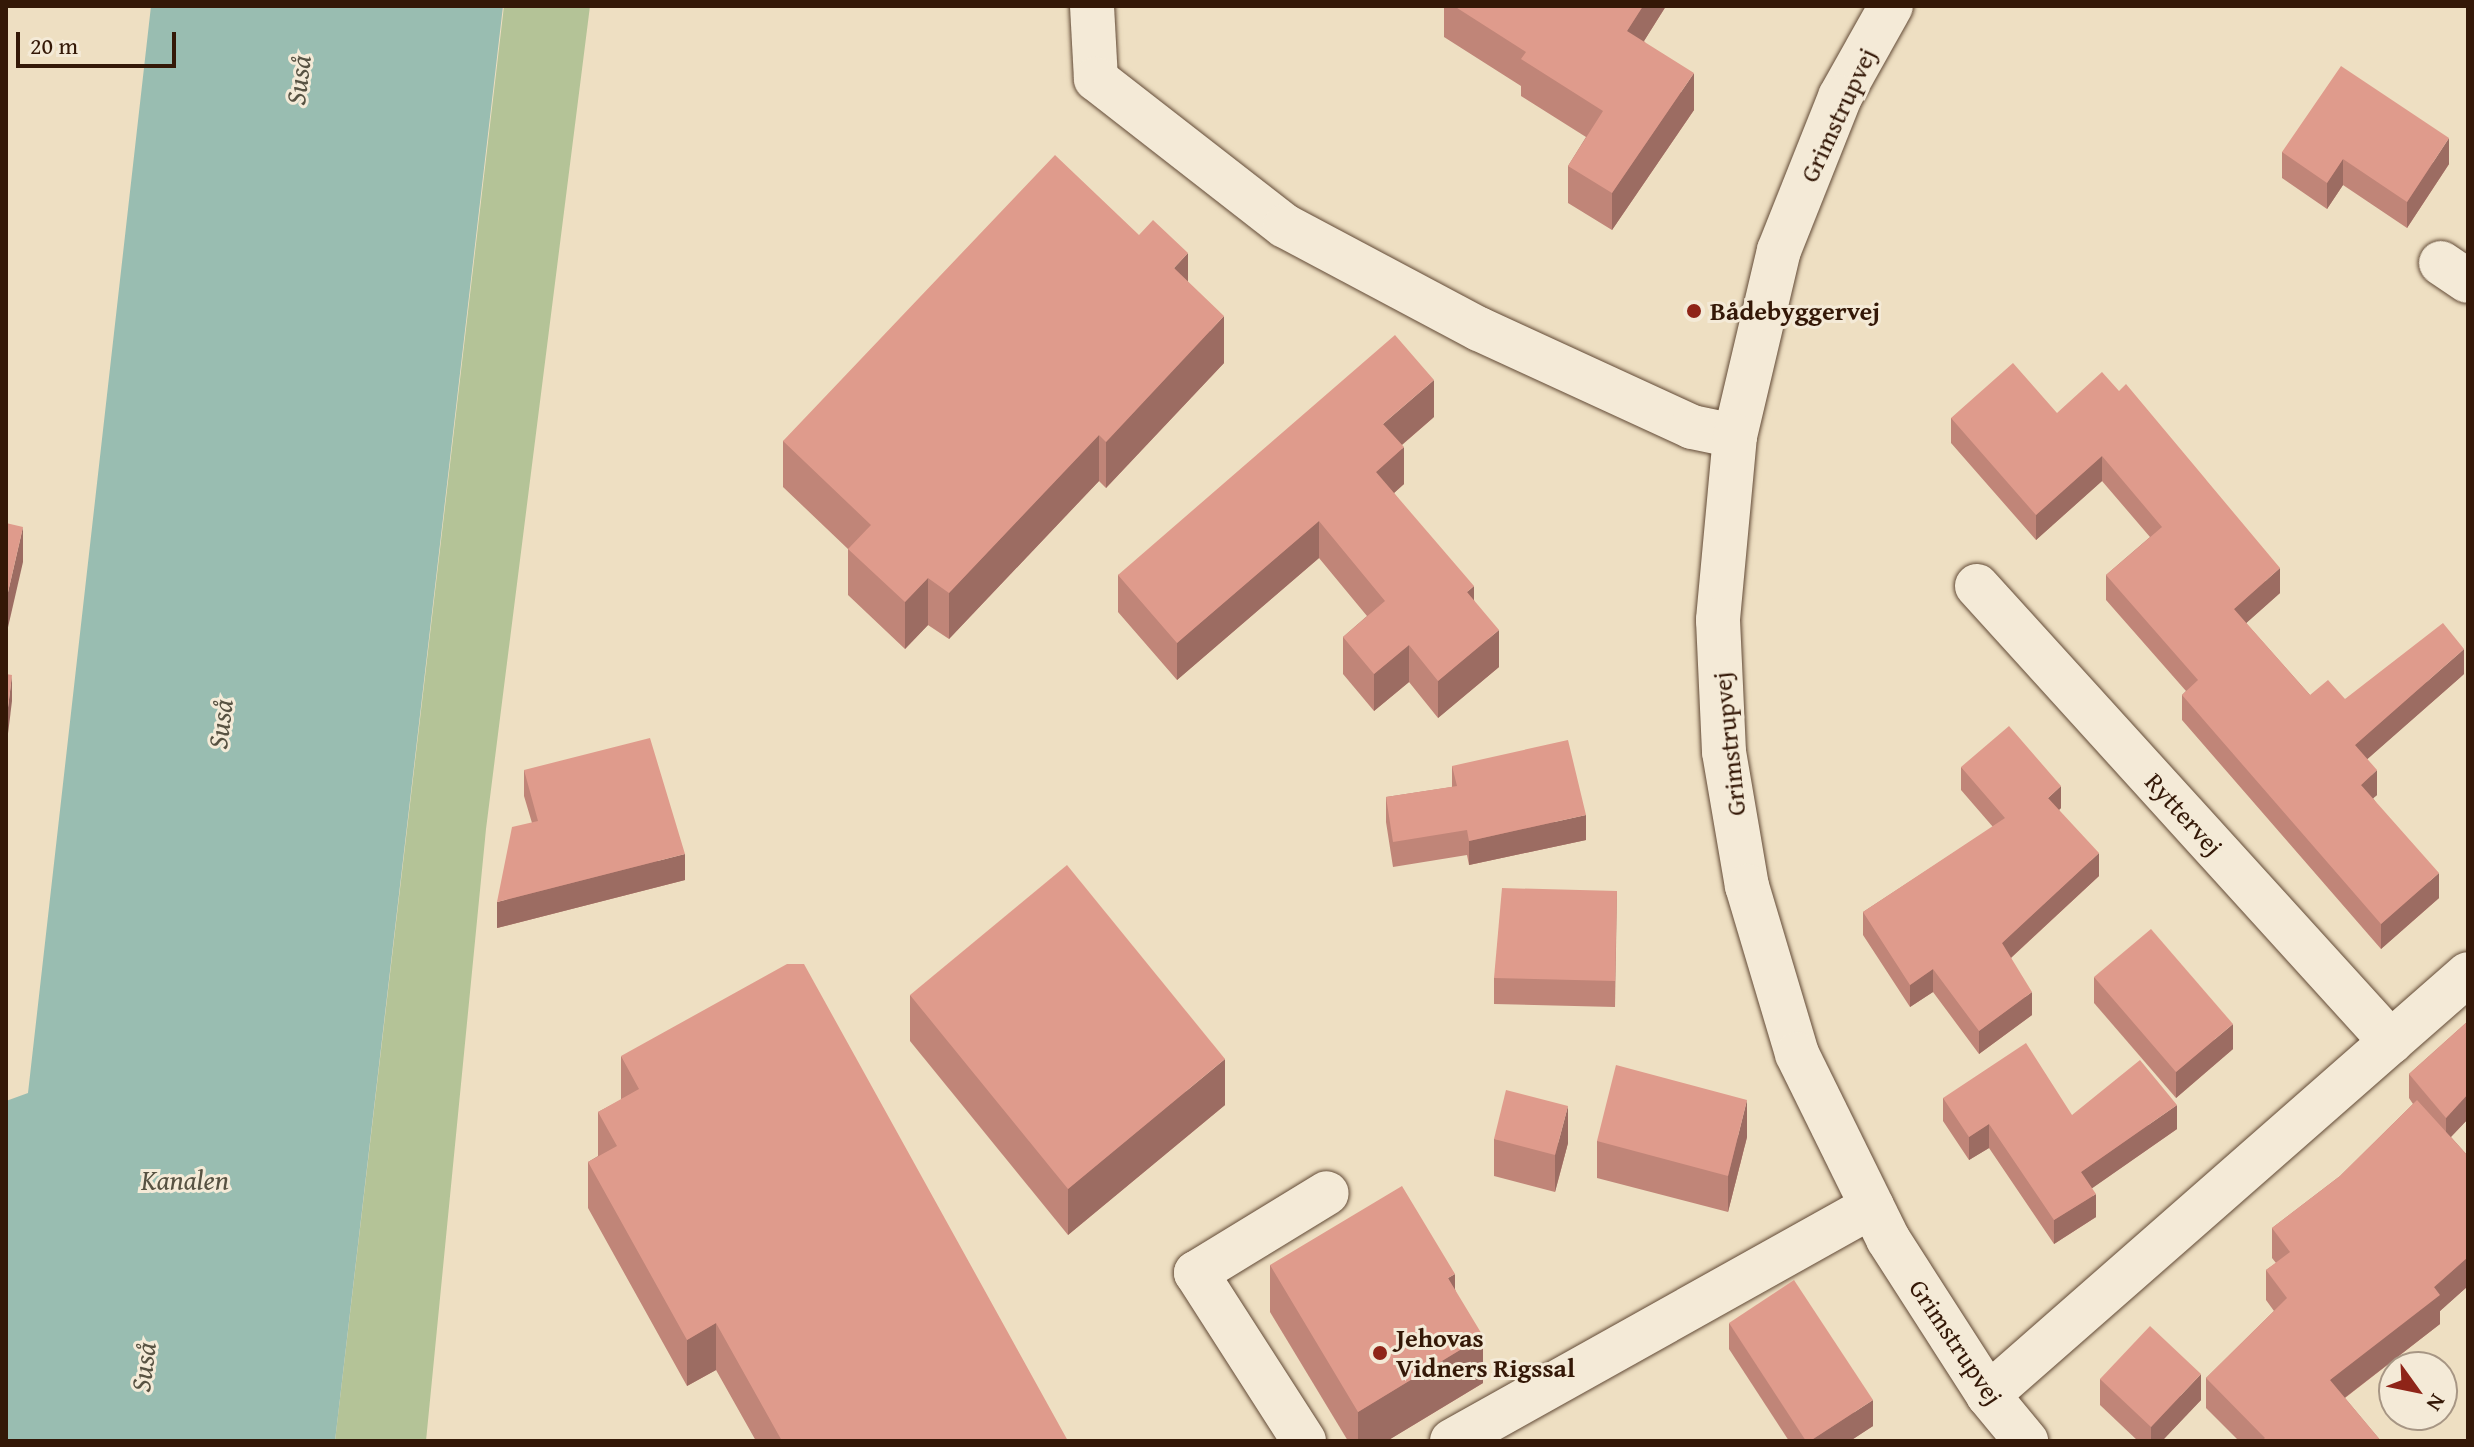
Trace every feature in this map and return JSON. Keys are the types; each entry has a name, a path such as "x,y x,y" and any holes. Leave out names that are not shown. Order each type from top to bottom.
{"street":[{"path":"1092,6 1096,79 1285,226 1479,329 1692,427 1735,436"},
{"name":"Grimstrupvej","path":"1891,6 1840,97 1779,250 1735,436 1718,620 1724,752 1747,886 1797,1054 1872,1206 1988,1395 2026,1441"},
{"name":"Ryttervej","path":"1977,586 2391,1042"},
{"path":"1988,1395 2468,974"},
{"path":"1304,1441 1196,1273 1327,1193"},
{"path":"1452,1441 1872,1206"}],"green space":[{"path":"504,6 590,6 486,829 426,1441 335,1441"}],"water":[{"name":"Kanalen","path":"151,6 503,6 335,1441 6,1441 6,1101 28,1093"}],"building":[{"path":"1454,6 1643,6 1627,31 1694,73 1612,193 1568,166 1603,111 1521,59 1526,52"},
{"path":"2341,66 2449,138 2407,202 2343,159 2327,183 2282,152"},
{"path":"1055,155 1139,235 1153,220 1188,253 1174,268 1224,316 1106,442 1099,435 949,593 928,578 905,602 848,549 871,525 783,441"},
{"path":"1395,335 1434,380 1383,424 1404,447 1376,472 1474,586 1467,592 1499,630 1438,681 1409,645 1374,674 1343,637 1385,601 1319,521 1177,643 1118,575"},
{"path":"2013,363 2057,413 2102,372 2119,391 2126,384 2280,568 2234,609 2310,695 2328,680 2345,699 2443,623 2464,649 2355,745 2377,770 2361,785 2439,873 2381,924 2182,695 2198,680 2106,575 2162,527 2102,456 2036,515 1951,418"},
{"path":"6,523 23,527 6,601"},
{"path":"6,674 12,675 6,724"},
{"path":"2009,726 2061,786 2048,798 2099,853 2002,943 2032,992 1979,1031 1933,969 1910,985 1863,912 2005,818 1961,767"},
{"path":"650,738 685,854 497,902 512,827 538,821 524,770"},
{"path":"1568,740 1586,815 1469,841 1467,830 1393,842 1386,797 1457,786 1452,766"},
{"path":"1067,865 1225,1059 1068,1189 910,995"},
{"path":"1502,888 1617,891 1615,981 1494,978"},
{"path":"2151,929 2233,1024 2176,1072 2094,977"},
{"path":"787,964 804,964 1068,1441 782,1441 716,1323 687,1340 588,1162 617,1146 598,1112 639,1089 621,1056"},
{"path":"2468,1021 2468,1094 2446,1118 2409,1074"},
{"path":"2026,1043 2072,1115 2140,1060 2177,1105 2081,1172 2096,1194 2054,1220 1989,1124 1969,1137 1943,1098"},
{"path":"1616,1065 1747,1100 1728,1176 1597,1141"},
{"path":"1506,1090 1568,1106 1555,1155 1494,1139"},
{"path":"2417,1100 2468,1156 2468,1257 2434,1287 2440,1295 2330,1380 2381,1441 2261,1441 2265,1438 2206,1378 2287,1298 2266,1270 2290,1252 2272,1228 2340,1176"},
{"name":"Jehovas Vidners Rigssal","path":"1402,1186 1455,1274 1448,1278 1483,1336 1358,1412 1270,1265"},
{"path":"1794,1280 1873,1400 1810,1441 1806,1441 1729,1323"},
{"path":"2150,1326 2201,1374 2151,1427 2100,1379"}],"place":[{"name":"Bådebyggervej","path":"1694,311"},
{"name":"Jehovas Vidners Rigssal","path":"1380,1353"}],"water label":[{"name":"Suså","path":"298,80"},
{"name":"Suså","path":"220,724"},
{"name":"Suså","path":"143,1367"}]}
